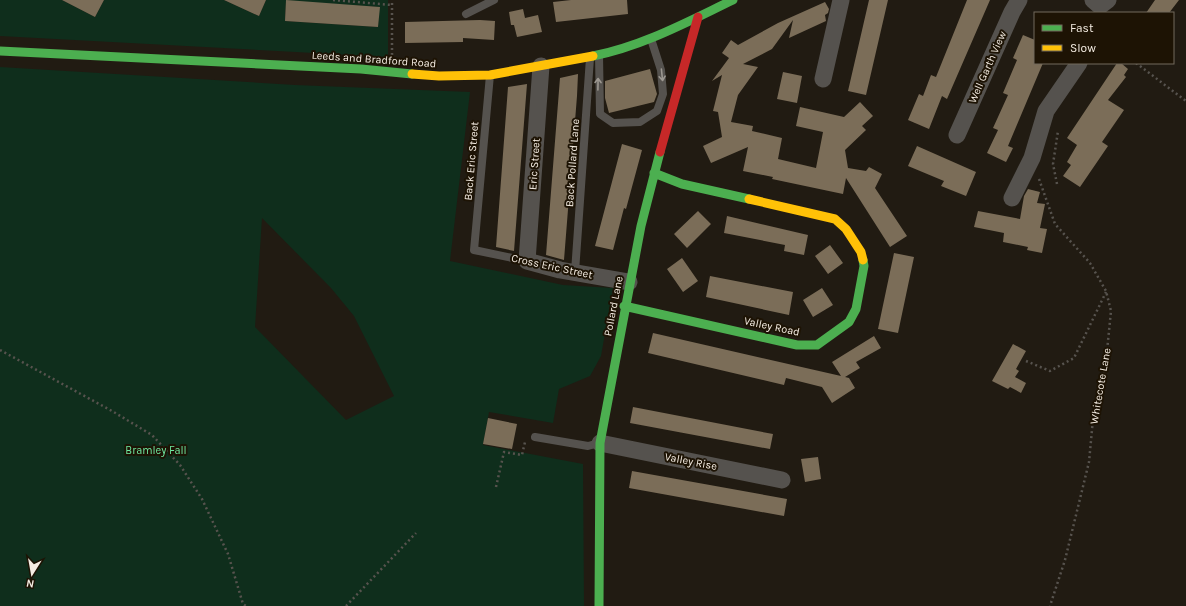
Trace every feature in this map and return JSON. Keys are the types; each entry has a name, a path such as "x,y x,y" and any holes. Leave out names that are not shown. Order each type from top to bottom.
{"street":[{"path":"823,78 841,0"},
{"name":"Well Garth View","path":"957,135 1012,12 1019,0"},
{"name":"Leeds and Bradford Road","path":"0,51 392,72 439,76 490,75 616,51 651,38 698,17 725,2"},
{"name":"Pollard Lane","path":"599,606 600,443 624,306 654,173 698,17"},
{"path":"1012,198 1032,158 1046,111 1078,64"},
{"name":"Eric Street","path":"527,261 541,66"},
{"name":"Valley Road","path":"624,306 797,345 817,345 849,322 856,310 864,266 862,252 846,229 835,219 682,184 654,173"},
{"name":"Cross Eric Street","path":"527,261 560,270 629,282"},
{"name":"Valley Rise","path":"600,443 782,480"}],"lane":[{"path":"466,14 494,0"},
{"path":"594,55 600,114 614,123 640,122 657,110 663,94 661,70 651,38"},
{"name":"Back Pollard Lane","path":"575,272 594,55"},
{"name":"Back Eric Street","path":"474,250 490,75"},
{"name":"Cross Eric Street","path":"474,250 527,261"},
{"path":"535,437 588,446 600,443"}],"path":[{"path":"333,0 392,5"},
{"path":"392,0 392,72"},
{"path":"1137,64 1186,101"},
{"path":"1057,184 1053,164 1059,125"},
{"name":"Whitecote Lane","path":"1032,158 1055,224 1090,263 1106,291 1111,311 1105,371 1094,419 1090,462 1065,560 1050,606"},
{"path":"1026,361 1050,370 1074,358 1106,291"},
{"path":"0,350 112,411 152,435 180,465 202,499 228,554 244,605"},
{"path":"496,487 504,452 522,455 526,436 535,437"},
{"path":"346,606 416,533"}],"green space":[{"path":"0,0 62,0 95,17 104,0 224,0 259,16 266,0 388,0 388,57 0,36","holes":["286,1 379,7 378,27 285,21"]},
{"name":"Bramley Fall","path":"0,67 295,85 470,92 450,261 563,285 613,288 601,356 590,376 559,389 553,423 489,412 483,445 583,464 584,606 0,606","holes":["262,218 331,288 354,316 394,396 346,420 255,327"]}],"building":[{"path":"62,0 104,0 95,17"},
{"path":"224,0 266,0 259,16"},
{"path":"286,0 380,7 378,27 285,21"},
{"path":"571,0 627,0 628,14 556,22 553,2"},
{"path":"869,0 888,0 866,95 848,91"},
{"path":"967,0 990,0 947,99 942,96 929,129 908,120 919,94 923,96 931,75 936,77"},
{"path":"1155,0 1179,0 1170,12 1147,12"},
{"path":"825,2 829,9 828,13 825,15 826,21 789,38 793,20 772,49 743,64 758,67 738,95 731,122 753,126 752,131 782,138 778,159 816,168 823,132 796,126 800,107 844,117 860,102 873,116 862,126 866,130 845,150 848,168 866,171 869,167 882,174 875,188 907,236 890,247 846,178 843,194 772,179 773,177 743,171 748,147 711,163 703,146 722,137 718,112 713,111 722,75 712,81 729,58 722,53 731,40 738,45 778,23"},
{"path":"523,9 525,18 538,15 542,32 517,37 514,25 511,25 509,12"},
{"path":"495,21 494,40 463,38 463,42 405,43 405,22"},
{"path":"1023,35 1034,40 1034,64 1043,64 1008,146 1013,148 1006,162 987,153 998,130 993,128 1008,95 1003,93 1017,60 1013,58"},
{"path":"1116,64 1122,64 1128,69 1124,75 1126,77 1108,100 1124,110 1102,142 1108,146 1080,187 1063,176 1071,165 1067,162 1077,145 1067,138"},
{"path":"650,69 657,94 654,102 609,113 605,98 605,81"},
{"path":"783,72 802,76 797,103 777,99"},
{"path":"578,74 564,260 546,255 560,78"},
{"path":"527,84 514,251 496,247 508,87"},
{"path":"622,144 642,150 613,250 595,246"},
{"path":"917,146 976,172 966,196 941,186 944,181 908,166"},
{"path":"1028,189 1040,192 1037,203 1045,204 1040,228 1047,229 1042,253 1027,250 1028,247 1003,242 1004,233 974,227 978,211 1020,219 1024,196"},
{"path":"698,211 711,224 687,248 674,234"},
{"path":"727,216 808,235 804,255 784,251 785,245 724,233"},
{"path":"830,245 843,263 828,274 815,256"},
{"path":"894,253 914,257 898,333 878,329"},
{"path":"682,258 698,281 683,292 667,269"},
{"path":"710,276 793,292 789,315 706,297"},
{"path":"822,288 833,305 813,317 803,300"},
{"path":"653,333 841,376 832,362 874,336 881,348 856,362 860,368 845,377 849,378 855,388 832,403 822,387 786,378 784,385 648,353"},
{"path":"1013,344 1026,351 1016,369 1019,371 1015,377 1026,383 1021,393 1010,387 1008,389 992,381"},
{"path":"633,407 773,434 770,449 630,423"},
{"path":"488,418 517,424 512,449 483,444"},
{"path":"818,457 821,479 805,482 801,459"},
{"path":"632,471 787,499 784,516 629,488"}],"traffic: fast":[{"path":"593,56 611,52 647,40 733,0"},
{"path":"0,51 361,69 412,74"},
{"path":"599,606 600,443 641,226 660,152"},
{"path":"654,173 682,184 749,199"},
{"path":"624,306 797,345 817,345 849,322 856,309 864,266 863,260"}],"traffic: slow":[{"path":"412,74 439,76 490,75 593,56"},
{"path":"749,199 835,219 846,229 861,252 863,260"}],"traffic: jam":[{"path":"660,152 698,17"}]}
